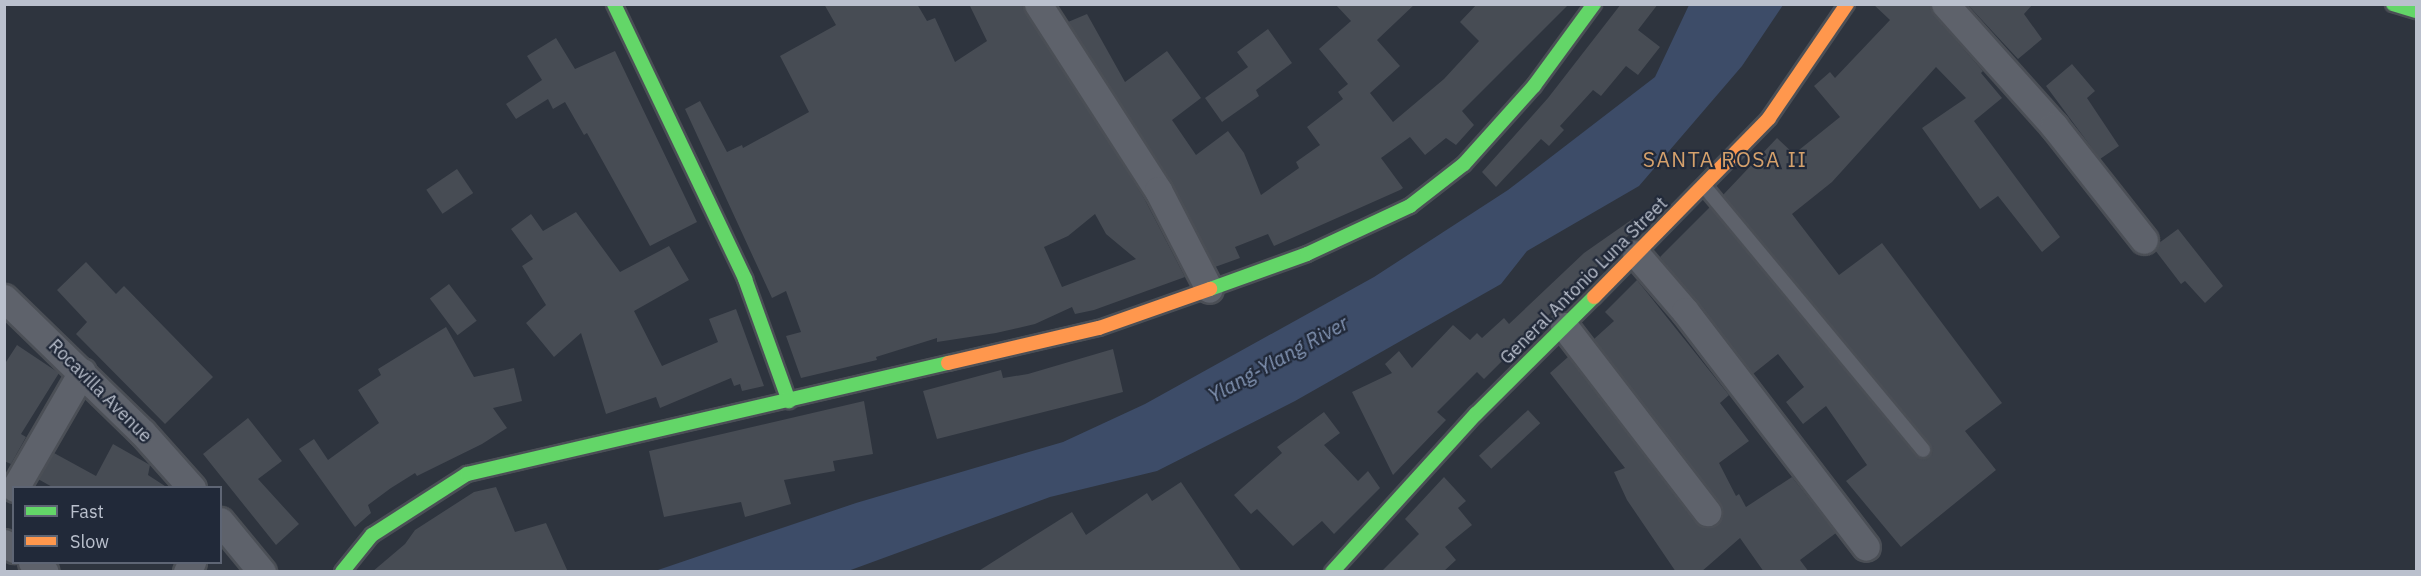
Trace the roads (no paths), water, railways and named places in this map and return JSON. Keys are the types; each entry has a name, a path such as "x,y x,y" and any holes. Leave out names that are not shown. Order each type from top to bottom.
{"street":[{"path":"614,4 745,279 789,401"},
{"path":"1038,4 1158,190 1209,289"},
{"path":"342,572 372,534 467,474 1099,328 1307,254 1410,206 1468,159 1534,86 1594,4"},
{"name":"General Antonio Luna Street","path":"1332,572 1476,414 1769,118 1847,4"},
{"path":"1945,4 2054,126 2144,240"},
{"path":"2393,4 2416,11"},
{"path":"1636,254 1685,311 1866,547"},
{"name":"Rocavilla Avenue","path":"4,298 82,372 190,486"},
{"path":"1564,326 1707,512"},
{"path":"16,486 82,372"},
{"path":"4,506 12,492"},
{"path":"222,523 262,572"}],"lane":[{"path":"1704,186 1923,450"}],"water":[{"name":"Ylang-Ylang River","path":"1689,5 1783,5 1742,66 1639,186 1527,251 1501,284 1295,401 1157,471 1050,497 848,571 655,571 856,503 1063,442 1145,404 1374,277 1508,190 1655,77"}],"district":[{"name":"SANTA ROSA II","path":"1725,159"}]}
